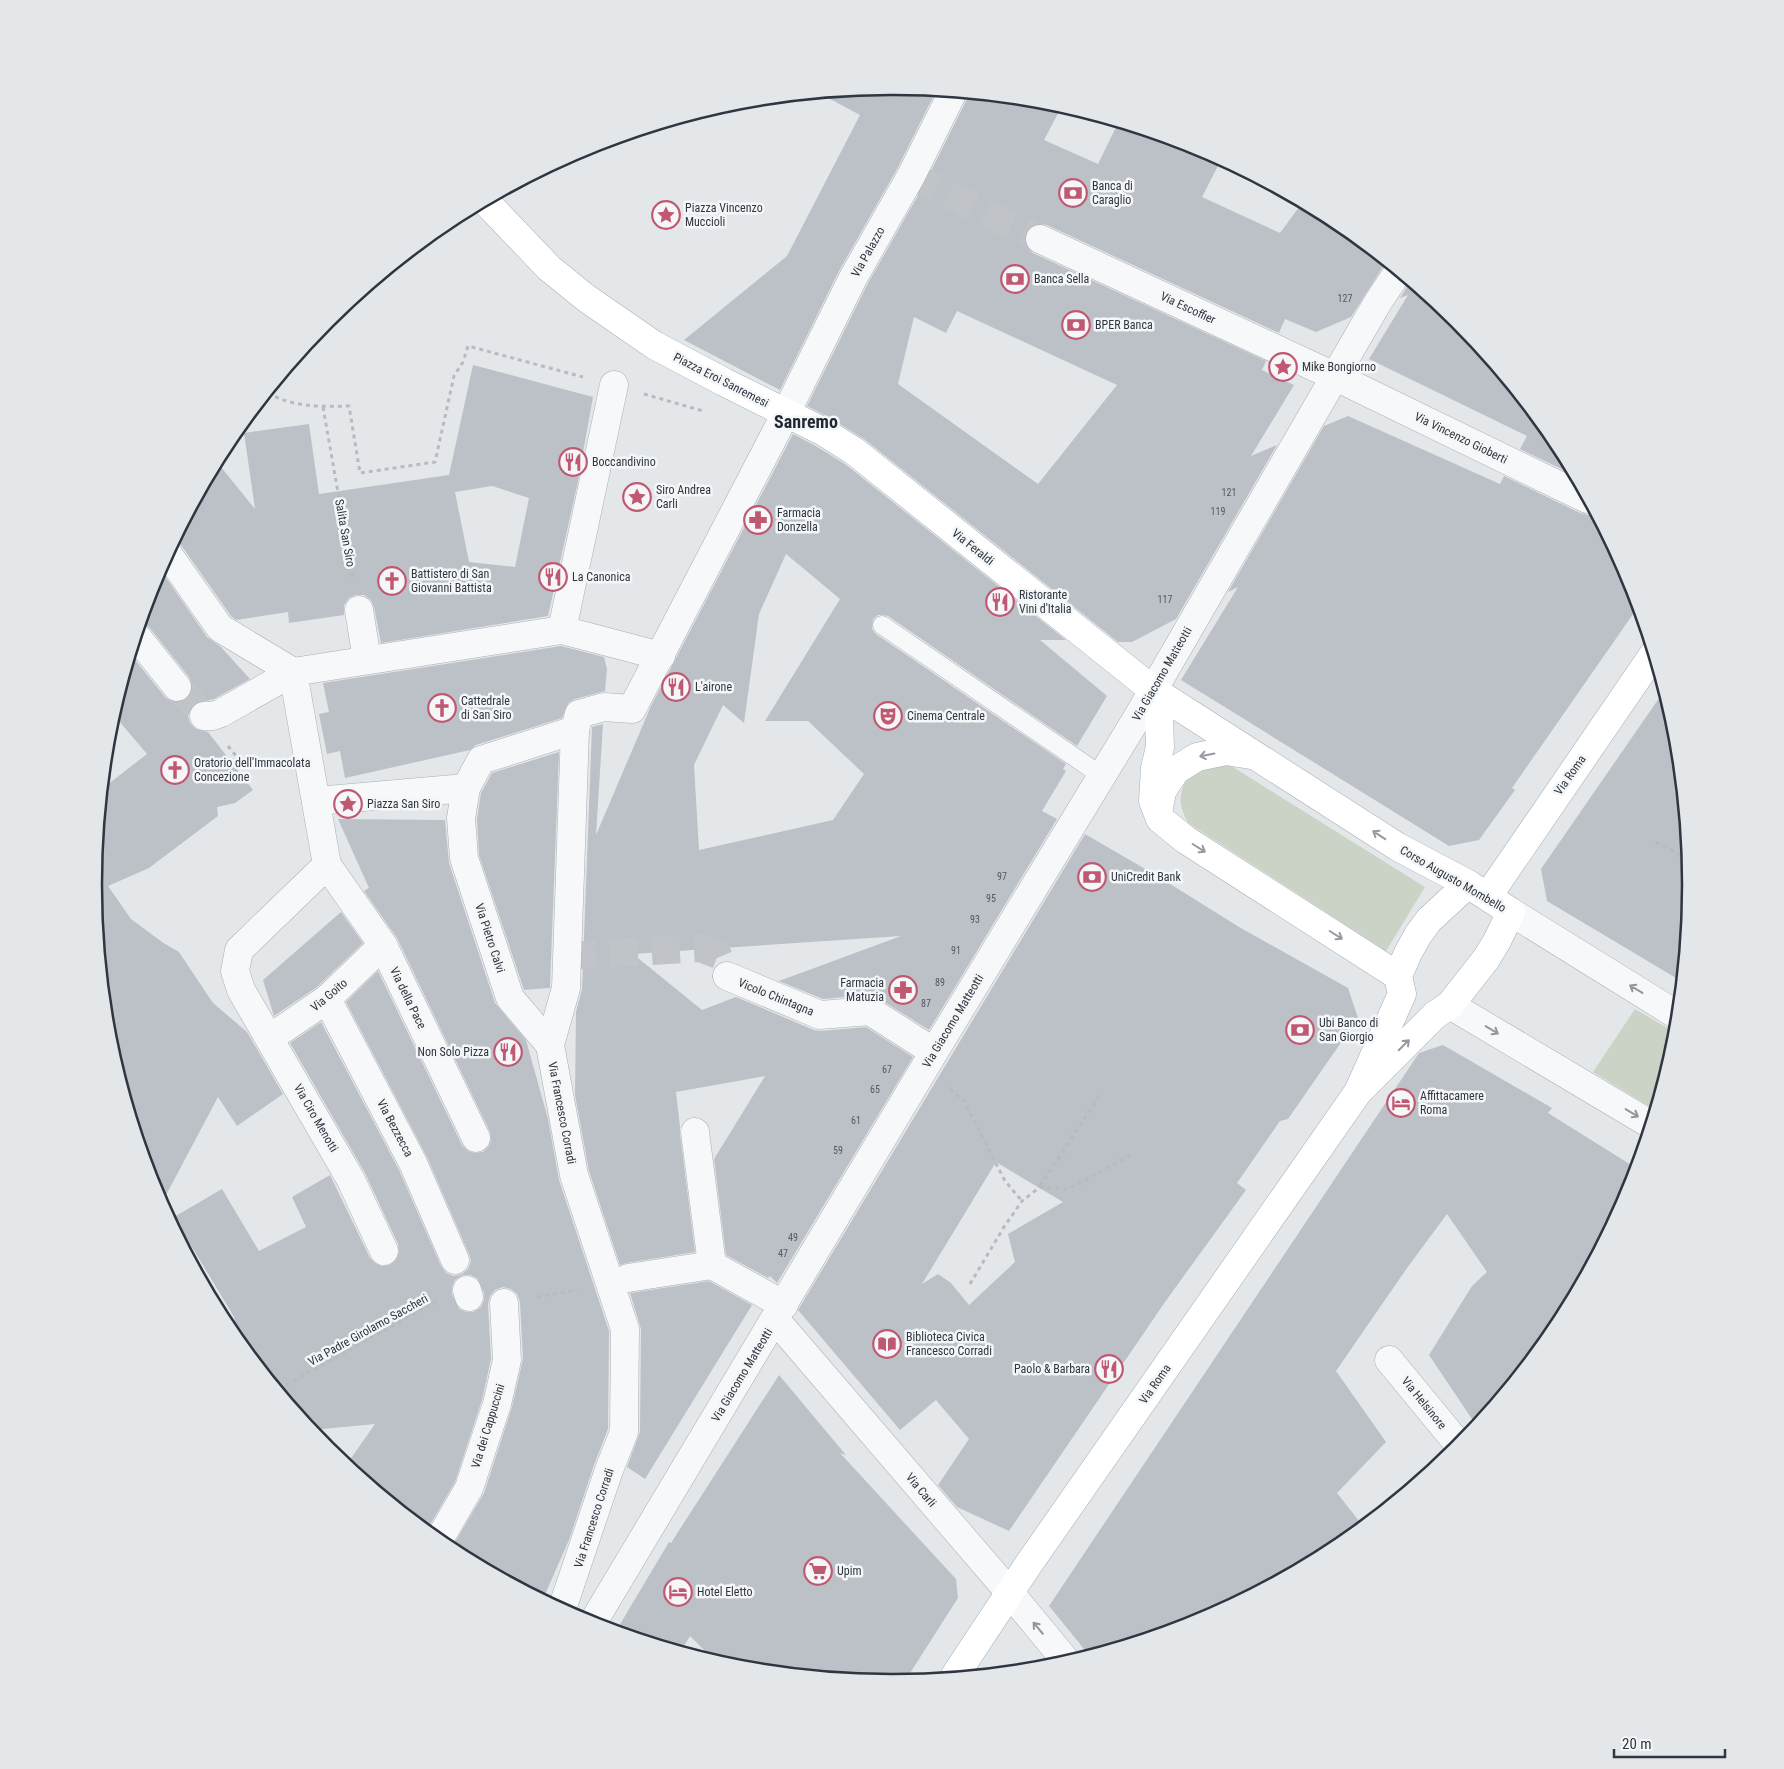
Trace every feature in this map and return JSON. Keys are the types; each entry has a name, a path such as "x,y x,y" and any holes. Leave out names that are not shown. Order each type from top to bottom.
{"main road":[{"name":"Piazza Eroi Sanremesi","path":"489,206 549,268 586,298 654,345 786,413"},
{"name":"Via Feraldi","path":"786,413 822,431 854,451 1153,690"},
{"name":"Via Roma","path":"1358,1092 1418,935 1429,920 1478,890 1649,660"},
{"name":"Corso Augusto Mombello","path":"1153,690 1398,848 1478,890 1511,912"},
{"path":"1153,690 1159,716 1160,746 1155,768 1153,801 1160,820 1186,840 1378,962 1400,985 1442,1010"},
{"name":"Corso Augusto Mombello","path":"1160,820 1159,806 1162,791 1176,770 1197,757 1226,751 1255,756"},
{"name":"Via Roma","path":"958,1671 1358,1092 1442,1010 1486,959 1511,912"}],"street":[{"name":"Via Palazzo","path":"786,413 853,278 911,176 950,98"},
{"name":"Via Escoffier","path":"1040,239 1336,377"},
{"name":"Via Giacomo Matteotti","path":"597,1616 1102,776 1378,302 1395,276"},
{"name":"Via Vincenzo Gioberti","path":"1336,377 1579,496"},
{"path":"562,630 614,385"},
{"path":"316,801 466,788 481,760 575,730 579,714 604,707 632,709 786,413"},
{"path":"173,561 220,628 293,672 327,865"},
{"path":"359,610 367,660"},
{"path":"204,716 213,716 221,713 293,672 562,630 661,656"},
{"path":"141,642 177,687"},
{"name":"Via Francesco Corradi","path":"564,1602 609,1470 624,1432 625,1329 554,1110 550,1045 566,988 575,730"},
{"name":"Via Pietro Calvi","path":"466,788 461,818 464,858 510,998 550,1045"},
{"name":"Via della Pace","path":"327,865 383,945 476,1138"},
{"name":"Via Ciro Menotti","path":"327,865 239,950 235,970 241,990 351,1180 384,1251"},
{"name":"Corso Augusto Mombello","path":"1511,912 1671,1011"},
{"name":"Via Goito","path":"270,1038 328,999 383,945"},
{"name":"Vicolo Chintagna","path":"727,976 820,1015 870,1011 928,1063"},
{"name":"Via Bezzecca","path":"328,999 413,1163 455,1260"},
{"path":"1442,1010 1645,1121"},
{"path":"695,1132 712,1265"},
{"path":"611,1282 712,1265 780,1312"},
{"name":"Via dei Cappuccini","path":"442,1533 469,1488 497,1404 507,1360 504,1303"},
{"name":"Via Carli","path":"780,1312 1061,1655"},
{"name":"Via Helsinore","path":"1389,1360 1454,1439"}],"lane":[{"path":"882,625 1102,776"}],"path":[{"path":"273,395 297,404 349,406 360,473 435,462 454,376 463,362 468,346"},
{"name":"Salita San Siro","path":"323,406 359,610"},
{"path":"228,745 241,762"},
{"path":"1656,842 1681,855"},
{"name":"Via Giacomo Matteotti","path":"928,1063 950,1090 964,1101 1005,1181 1022,1201"},
{"path":"970,1284 1004,1227 1022,1201 1040,1187 1100,1095"},
{"path":"1040,1187 1068,1188 1133,1154"},
{"path":"504,1303 611,1282"},
{"name":"Via Padre Girolamo Saccheri","path":"283,1387 440,1300 468,1294"}],"shaded area":[{"path":"1225,762 1425,887 1386,951 1188,823 1182,809 1181,793 1189,774"},
{"path":"1635,1009 1668,1028 1650,1106 1593,1072"}],"building":[{"path":"892,95 933,97 897,169 839,271 780,390 684,340 787,256 860,115 829,98"},
{"path":"967,99 1046,110 1058,113 1044,140 1098,164 1116,128 1146,137 1218,166 1202,197 1280,233 1298,208 1331,228 1383,266 1351,317 1316,332 1285,319 1279,333 1047,225 1038,224 1031,226 1026,232 1025,241 1033,253 1266,361 1262,370 1294,385 1251,456 1277,445 1176,619 1132,642 1118,642 864,439 807,406 867,285 925,183","holes":["957,311 1117,385 1038,484 898,384 914,317 946,333"]},
{"path":"1407,286 1450,326 1486,364 1518,404 1563,470 1520,449 1527,436 1369,359 1408,295 1400,298"},
{"path":"473,365 593,397 577,486 548,616 381,643 374,607 371,600 364,595 356,595 349,598 344,605 344,615 289,623 288,612 236,620 231,616 180,544 208,490 222,468 255,509 245,433 309,424 319,494 449,475","holes":["492,486 529,498 515,567 469,562 455,492"]},
{"path":"1348,416 1500,484 1504,476 1580,513 1589,515 1621,582 1633,614 1512,788 1515,790 1479,840 1449,846 1181,680 1238,587 1228,592 1324,426"},
{"path":"793,434 845,464 1066,640 1040,640 1107,696 1077,746 888,616 878,615 873,619 872,629 876,634 1066,764 1063,769 1066,771 1042,811 1057,819 929,1030 878,998 869,995 823,999 779,981 901,936 633,954 702,1010 736,997 814,1030 866,1027 913,1057 777,1283 770,1276 768,1278 726,1255 714,1159 765,1076 676,1092 695,1252 620,1265 589,1171 575,1095 576,1012 582,989 592,727 603,724 596,835 651,706","holes":["786,554 840,599 765,721 808,721 864,774 833,820 699,850 694,765 723,705 744,723 759,614"]},
{"path":"165,577 207,637 221,647 250,679 214,699 196,703 190,709 188,716 190,723 196,729 208,732 253,790 235,803 217,807 218,816 149,868 108,886 131,919 179,952 213,1003 247,1032 283,1094 237,1126 218,1097 166,1195 144,1138 129,1089 118,1039 109,988 102,884 109,784 147,754 120,722 135,660 165,697 171,701 180,702 187,699 192,692 192,684 189,677 146,625"},
{"name":"Cattedrale di San Siro","path":"561,646 604,657 607,669 605,691 575,699 568,703 562,718 476,745 470,750 345,778 340,751 327,754 319,714 329,712 323,683"},
{"path":"1659,698 1675,781 1680,833 1682,884 1676,978 1547,901 1541,869"},
{"path":"559,752 550,988 524,990 479,855 477,819 481,793 492,773"},
{"path":"338,819 445,820 449,863 495,1003 526,1040 548,1119 559,1180 609,1331 608,1429 569,1540 545,1594 455,1542 484,1493 512,1407 523,1359 520,1302 517,1294 511,1289 503,1287 495,1290 490,1296 488,1304 491,1359 482,1400 455,1482 430,1525 371,1478 351,1459 375,1424 321,1429 298,1405 236,1323 183,1233 176,1216 222,1189 259,1251 306,1227 292,1197 330,1175 370,1258 382,1266 390,1265 396,1260 399,1253 398,1244 365,1173 290,1043 321,1022 399,1170 441,1266 446,1273 454,1276 462,1274 468,1269 471,1261 469,1254 427,1157 346,1002 378,971 462,1145 468,1151 474,1153 483,1152 489,1146 491,1140 490,1132 397,938 364,891 369,888","holes":["463,1275 477,1278 484,1293 481,1307 473,1312 459,1309 452,1294 455,1280"]},
{"path":"1085,834 1239,927 1348,988 1358,1018 1288,1119 1280,1121 1237,1183 1246,1190 1165,1302 1009,1531 957,1507 938,1485 969,1439 936,1400 900,1430 798,1310","holes":["996,1162 1063,1202 1008,1234 1015,1262 969,1305 951,1283 938,1274 922,1284"]},
{"path":"341,912 363,943 317,987 274,1016 263,980"},
{"path":"1443,1045 1552,1108 1548,1113 1630,1164 1600,1234 1576,1279 1518,1365 1472,1419 1429,1355 1472,1286 1487,1272 1447,1214 1336,1371 1386,1442 1337,1493 1359,1521 1287,1568 1241,1593 1194,1614 1146,1632 1085,1650 1049,1606 1419,1053"},
{"path":"709,1281 752,1305 645,1479 627,1467 640,1432 641,1329 630,1293"},
{"path":"779,1375 846,1455 840,1453 956,1579 958,1598 910,1673 840,1672 738,1659 705,1651 690,1636 684,1646 620,1625 669,1542 671,1543"}],"tunnel":[{"path":"911,176 1040,239"},
{"path":"177,687 204,716"},
{"path":"568,956 700,948 718,955 727,976"}],"place":[{"name":"Banca di Caraglio","path":"1073,193"},
{"name":"Piazza Vincenzo Muccioli","path":"666,215"},
{"name":"Banca Sella","path":"1015,279"},
{"name":"BPER Banca","path":"1076,325"},
{"name":"Mike Bongiorno","path":"1283,367"},
{"name":"Boccandivino","path":"573,462"},
{"name":"Siro Andrea Carli","path":"637,497"},
{"name":"Farmacia Donzella","path":"758,520"},
{"name":"La Canonica","path":"553,577"},
{"name":"Battistero di San Giovanni Battista","path":"392,581"},
{"name":"Ristorante Vini d'Italia","path":"1000,602"},
{"name":"L'airone","path":"676,687"},
{"name":"Cattedrale di San Siro","path":"442,708"},
{"name":"Cinema Centrale","path":"888,716"},
{"name":"Oratorio dell'Immacolata Concezione","path":"175,770"},
{"name":"Piazza San Siro","path":"348,804"},
{"name":"UniCredit Bank","path":"1092,877"},
{"name":"Farmacia Matuzia","path":"903,990"},
{"name":"Ubi Banco di San Giorgio","path":"1300,1030"},
{"name":"Non Solo Pizza","path":"508,1052"},
{"name":"Affittacamere Roma","path":"1401,1103"},
{"name":"Biblioteca Civica Francesco Corradi","path":"887,1344"},
{"name":"Paolo & Barbara","path":"1109,1369"},
{"name":"Upim","path":"818,1571"},
{"name":"Hotel Eletto","path":"678,1592"}],"district":[{"name":"Sanremo","path":"806,422"}]}
